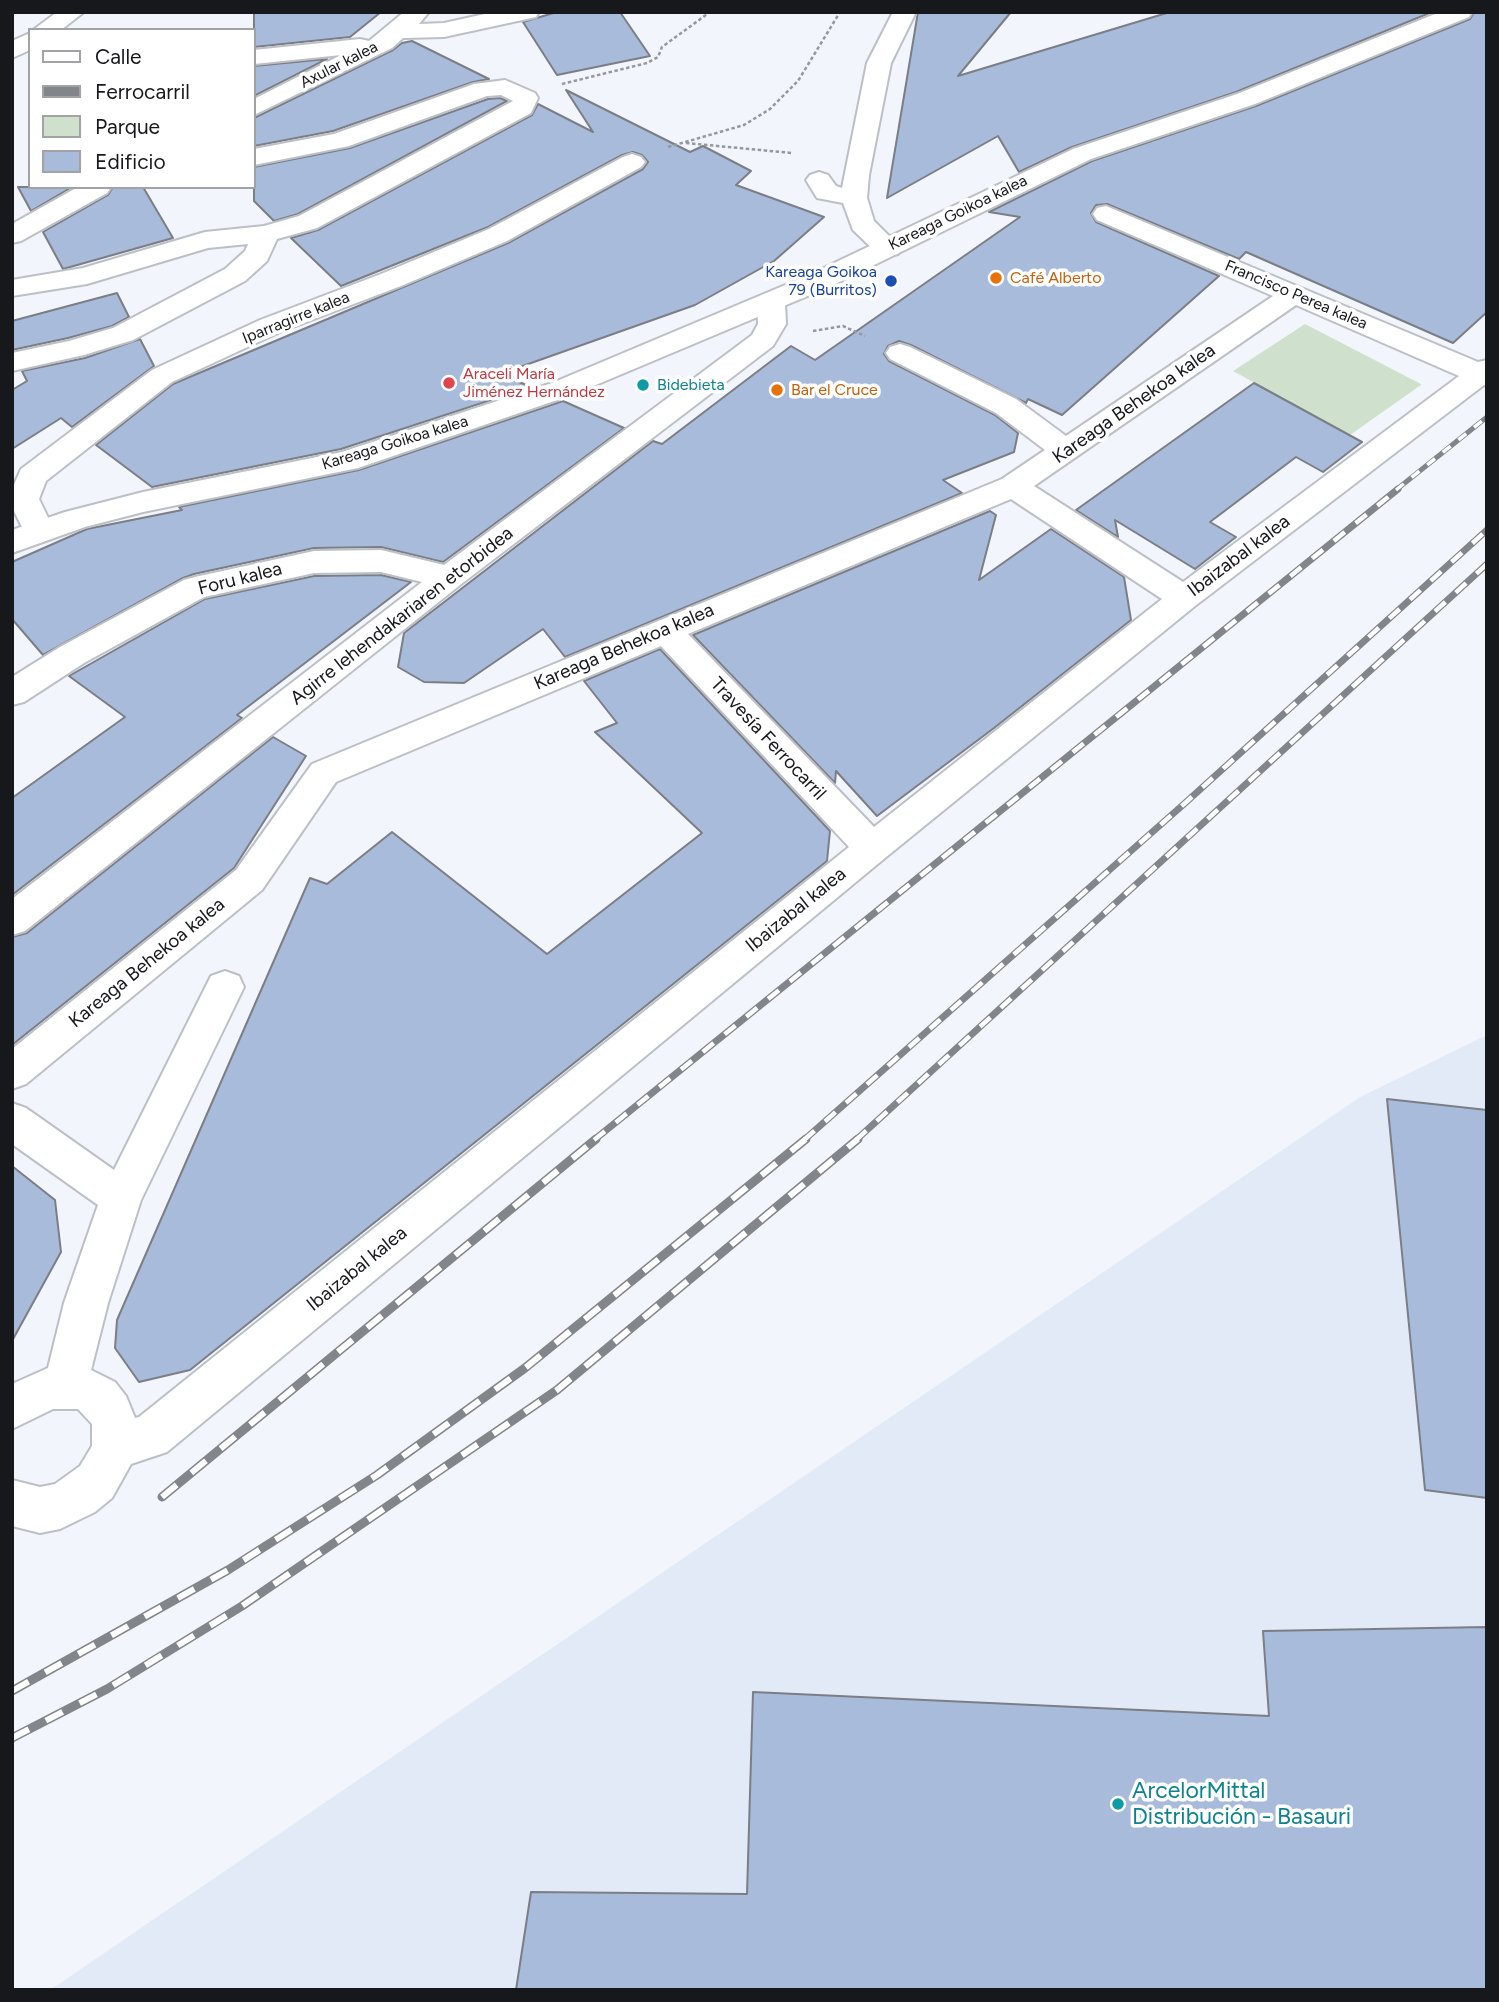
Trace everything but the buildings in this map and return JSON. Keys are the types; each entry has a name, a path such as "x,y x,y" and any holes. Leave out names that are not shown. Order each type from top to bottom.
{"street":[{"path":"48,28 73,12"},
{"name":"Axular kalea","path":"256,107 392,37 418,12"},
{"path":"256,57 444,30 528,12"},
{"path":"888,248 862,224 854,198 879,63 905,12"},
{"name":"Kareaga Goikoa kalea","path":"12,542 143,502 347,461 562,389 771,302 1082,154 1246,99 1461,12"},
{"path":"12,51 28,41"},
{"path":"12,288 87,276 205,240 266,234 308,222 522,108 526,98 505,87 483,89 340,141 256,157"},
{"name":"Iparragirre kalea","path":"39,532 24,499 32,476 162,376 270,326 391,280 498,235 632,162"},
{"path":"820,180 826,192 854,198"},
{"path":"12,236 95,189"},
{"path":"12,216 68,202"},
{"name":"Francisco Perea kalea","path":"1106,214 1485,374"},
{"path":"12,362 74,349 123,334 181,305 234,275 257,255 266,234"},
{"name":"Kareaga Behekoa kalea","path":"12,1072 249,880 324,773 1013,486 1294,294"},
{"name":"Agirre lehendakariaren etorbidea","path":"12,920 449,577 763,340 772,324 771,302"},
{"path":"900,353 1006,406 1067,451"},
{"name":"Ibaizabal kalea","path":"115,1446 151,1436 872,848 1184,598 1485,374"},
{"path":"1013,486 1184,598"},
{"name":"Foru kalea","path":"12,692 72,655 195,588 314,562 381,561 449,577"},
{"name":"Travesía Ferrocarril","path":"665,630 872,848"},
{"path":"65,1386 86,1303 121,1198 225,986"},
{"path":"12,1120 121,1198"},
{"path":"12,1408 47,1389 65,1386 84,1389 99,1397 110,1411 116,1427 115,1446 108,1465 96,1482 79,1496 60,1506 40,1510 12,1503"}],"path":[{"path":"555,86 648,63 658,57 662,47 710,12"},
{"path":"632,162 682,143 744,125 771,109 798,80 840,12"},
{"path":"682,143 800,154"}],"shaded area":[{"path":"1487,1035 1487,1990 50,1990 1360,1097"}],"green space":[{"path":"1305,324 1421,385 1350,435 1233,371"}],"railway":[{"path":"1396,490 1487,417"},
{"path":"594,1140 1398,489"},
{"path":"804,1140 1184,804 1487,530"},
{"path":"856,1140 1487,564"},
{"path":"162,1497 596,1139"},
{"path":"12,1691 228,1570 377,1475 525,1368 806,1139"},
{"path":"12,1738 107,1689 242,1606 557,1390 858,1139"}],"place":[{"name":"Café Alberto","path":"996,278"},
{"name":"Kareaga Goikoa 79 (Burritos)","path":"891,281"},
{"name":"Araceli María Jiménez Hernández","path":"449,383"},
{"name":"Bidebieta","path":"643,385"},
{"name":"Bar el Cruce","path":"777,390"},
{"name":"ArcelorMittal Distribución - Basauri","path":"1118,1804"}]}
